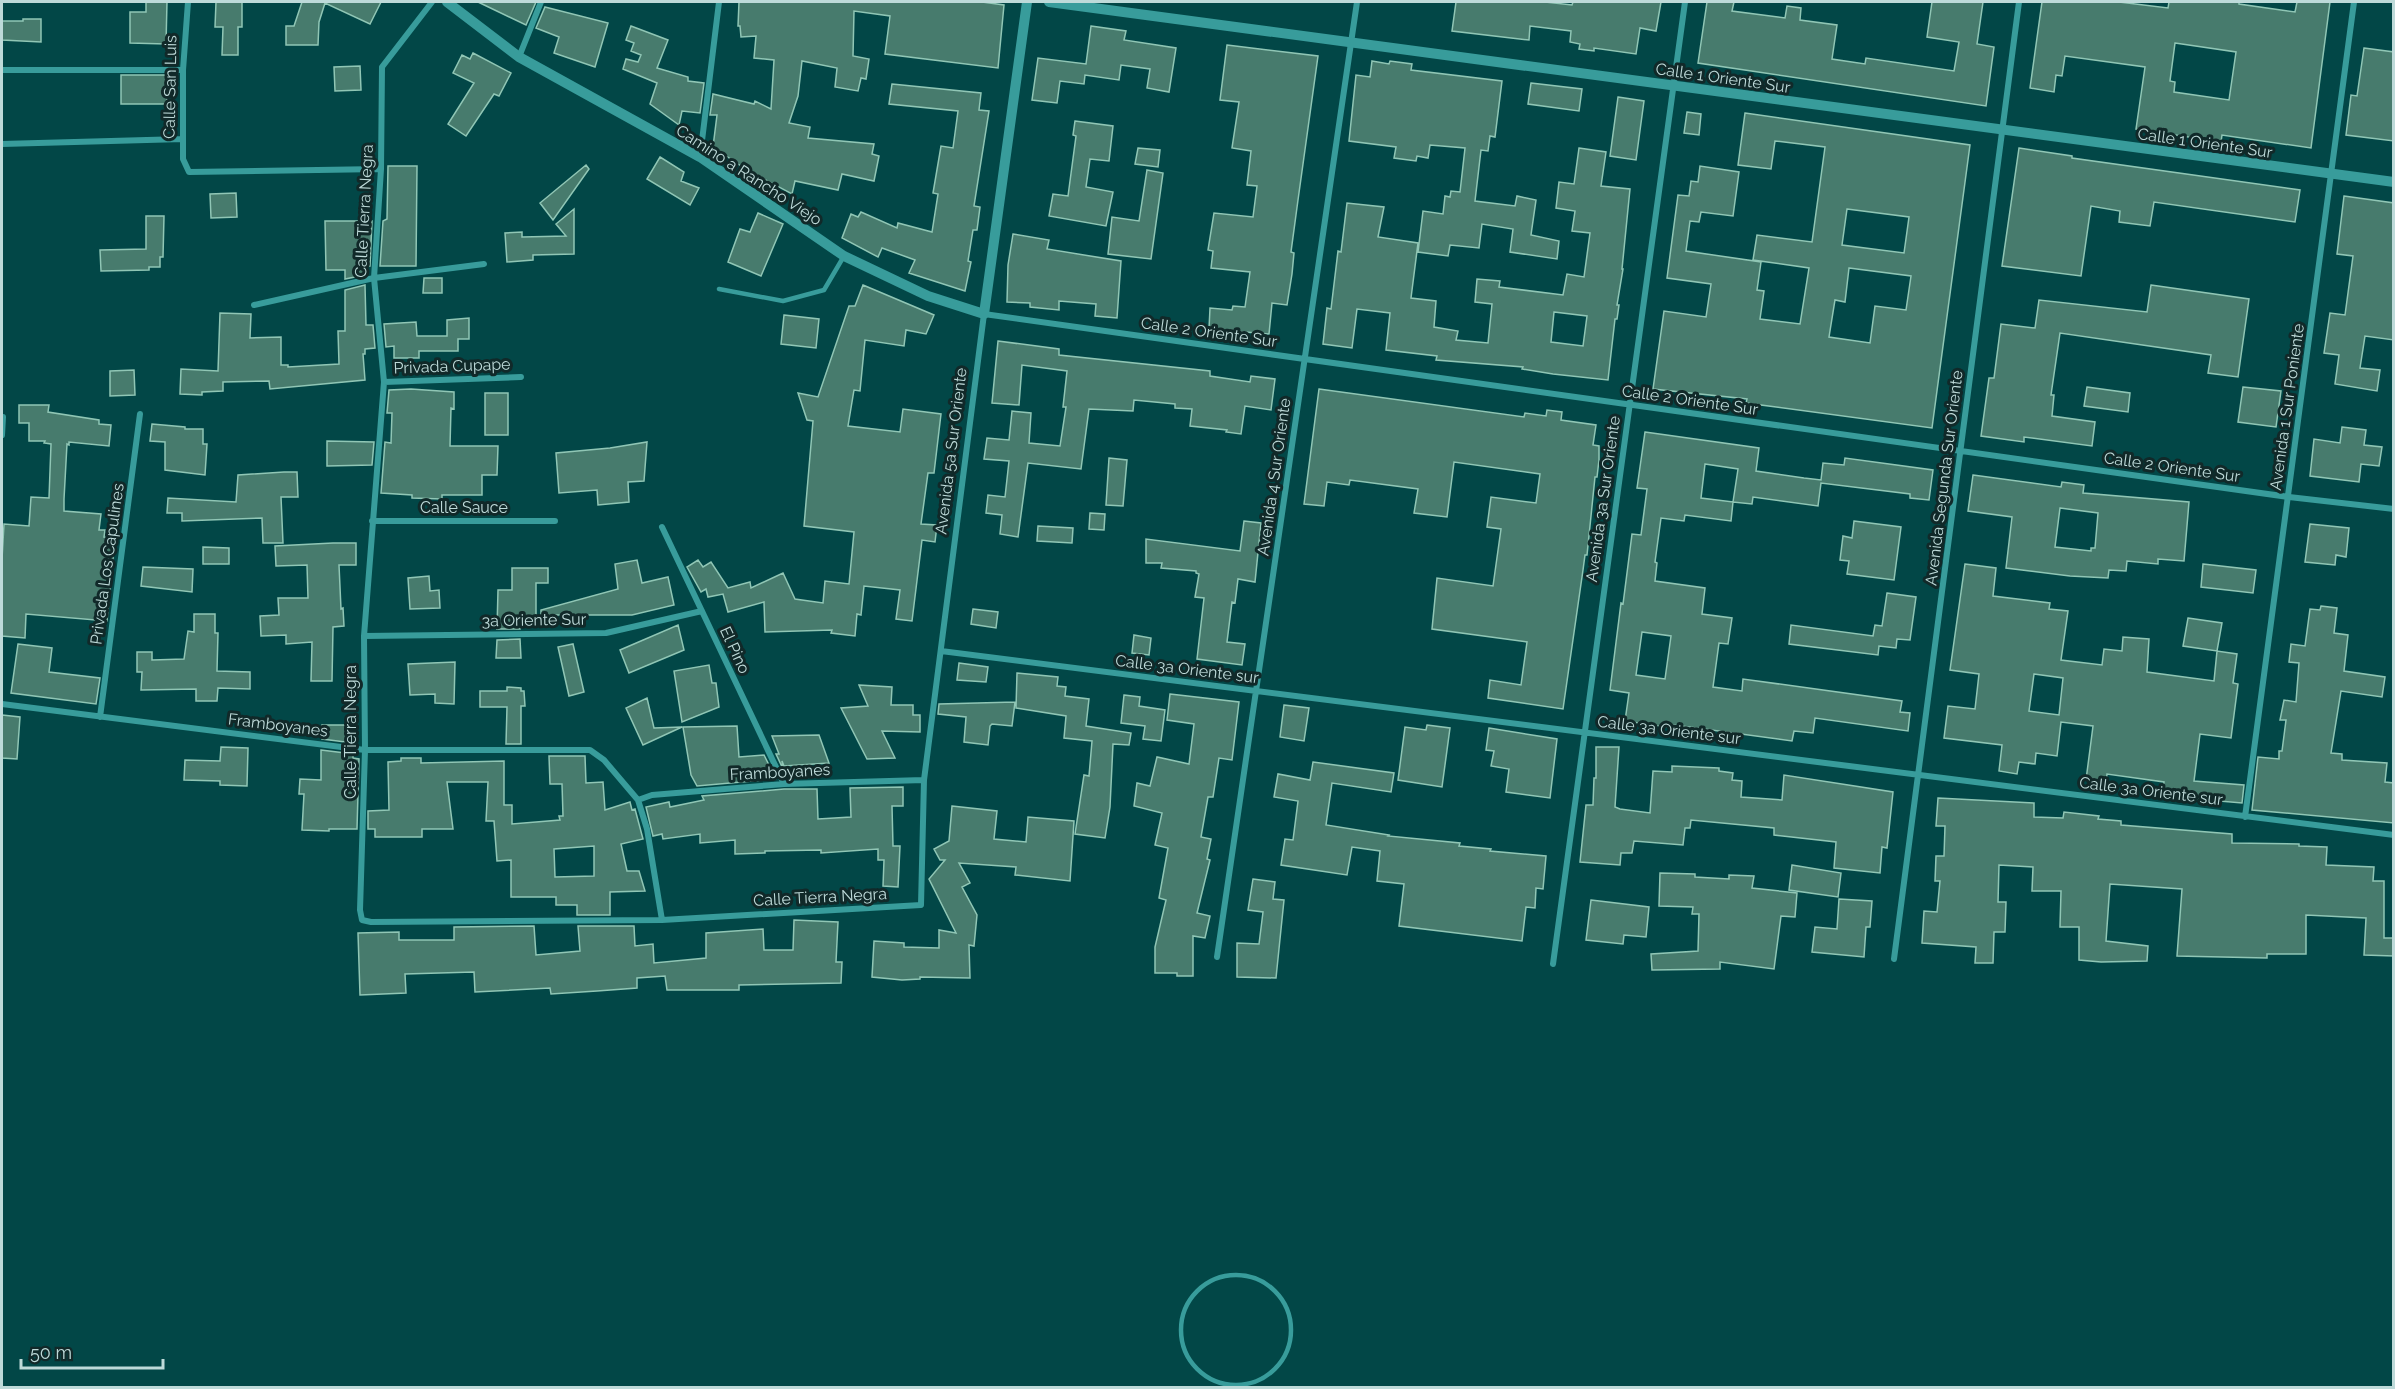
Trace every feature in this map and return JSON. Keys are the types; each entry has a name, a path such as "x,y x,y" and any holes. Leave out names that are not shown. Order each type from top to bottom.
{"street":[{"name":"Calle San Luis","path":"188,2 183,70 183,159 189,172 381,169"},
{"name":"Calle Tierra Negra","path":"432,2 382,67 381,169 374,278 384,382 364,636 365,750 360,910 362,920 371,922 662,920 921,905"},
{"name":"Camino a Rancho Viejo","path":"447,2 519,57 700,157 844,256 928,296 984,314"},
{"path":"519,57 541,2"},
{"path":"700,157 719,2"},
{"name":"Avenida 5a Sur Oriente","path":"921,905 924,780 1027,2"},
{"name":"Calle 1 Oriente Sur","path":"1049,2 2394,182"},
{"name":"Avenida 4 Sur Oriente","path":"1217,957 1357,2"},
{"name":"Avenida 3a Sur Oriente","path":"1553,964 1685,2"},
{"name":"Avenida Segunda Sur Oriente","path":"1894,959 2019,2"},
{"name":"Avenida 1 Sur Poniente","path":"2245,817 2354,2"},
{"path":"2,70 183,70"},
{"path":"2,144 183,139"},
{"path":"254,305 374,278 484,264"},
{"name":"Calle 2 Oriente Sur","path":"984,314 2289,497 2394,509"},
{"name":"Privada Cupape","path":"384,382 521,377"},
{"name":"Privada Los Capulines","path":"100,717 140,414"},
{"path":"2,435 3,417"},
{"name":"Calle Sauce","path":"372,521 555,520"},
{"name":"El Pino","path":"662,527 784,784"},
{"name":"3a Oriente Sur","path":"364,636 606,633 702,611"},
{"name":"Calle 3a Oriente sur","path":"941,651 2394,835"},
{"name":"Framboyanes","path":"2,704 365,750 591,750 604,760 638,800 647,829 662,920"},
{"name":"Framboyanes","path":"638,800 652,795 784,784 924,780"}],"lane":[{"path":"719,289 783,301 802,297 824,290 844,256"},
{"path":"1238,1275 1256,1279 1273,1289 1284,1304 1291,1322 1290,1341 1283,1359 1271,1373 1254,1383 1236,1387 1210,1379 1190,1363 1183,1347 1180,1329 1183,1312 1192,1297 1204,1284 1220,1277 1238,1275"}],"building":[{"path":"146,2 167,2 166,44 130,43 130,12 146,12"},
{"path":"216,2 242,2 242,27 238,27 238,55 222,55 223,27 215,27"},
{"path":"302,2 381,2 370,24 325,3 319,22 318,45 286,45 286,26 294,26"},
{"path":"478,2 536,2 526,25"},
{"path":"739,2 982,2 1004,5 998,68 885,54 890,16 854,11 853,56 869,59 866,79 861,78 858,91 835,87 837,68 802,61 798,96 789,123 810,127 808,138 874,144 872,154 879,156 874,181 842,174 838,190 795,181 792,194 747,170 713,147 717,115 710,115 713,94 754,104 755,101 771,109 774,60 754,58 756,36 741,37 740,26 738,26"},
{"path":"1456,2 1545,2 1572,5 1573,2 1661,2 1656,31 1640,28 1636,54 1594,48 1594,51 1579,49 1580,44 1570,42 1571,31 1530,26 1529,40 1452,31"},
{"path":"1707,2 1734,2 1732,11 1785,18 1787,6 1801,8 1800,20 1837,25 1832,59 1865,64 1866,58 1954,71 1959,42 1927,37 1932,2 1983,2 1977,44 1994,47 1986,106 1698,63"},
{"path":"2042,2 2119,2 2168,8 2169,2 2239,2 2239,4 2295,12 2297,2 2330,2 2311,148 2222,135 2221,142 2136,129 2145,67 2065,56 2062,76 2056,75 2054,92 2030,88","holes":["2175,43 2236,52 2229,100 2174,92 2175,82 2170,81"]},
{"path":"545,7 608,23 595,67 554,53 559,37 536,28"},
{"path":"23,19 41,19 41,42 2,40 2,21 23,21"},
{"path":"631,26 668,40 657,68 688,77 688,81 704,83 700,113 682,111 679,125 650,104 657,83 623,69 626,59 638,62 641,55 631,51 634,43 626,40"},
{"path":"1091,26 1126,31 1124,40 1176,48 1169,92 1147,88 1150,69 1121,65 1119,80 1085,75 1084,84 1060,81 1057,103 1032,100 1038,58 1086,64"},
{"path":"1227,45 1318,56 1291,252 1294,253 1287,305 1272,303 1269,334 1209,329 1210,308 1232,310 1233,306 1245,307 1250,272 1211,268 1213,251 1208,250 1214,213 1253,217 1257,186 1247,185 1251,151 1232,148 1239,102 1220,100"},
{"path":"2364,48 2394,52 2394,141 2346,135 2351,95 2357,96"},
{"path":"473,53 511,73 499,96 494,94 466,136 448,124 474,83 453,73 462,55 470,59"},
{"path":"1372,61 1412,64 1411,70 1502,81 1495,137 1490,136 1488,151 1481,150 1475,201 1515,206 1517,196 1536,200 1531,235 1559,241 1557,259 1510,252 1513,229 1482,224 1479,248 1450,245 1448,256 1418,252 1423,211 1443,214 1445,196 1450,197 1451,191 1460,192 1465,148 1430,145 1428,158 1417,156 1416,161 1394,158 1396,147 1349,141 1356,75 1370,77"},
{"path":"360,66 361,90 335,91 334,67"},
{"path":"121,75 167,75 167,104 121,104"},
{"path":"1531,83 1582,89 1579,111 1528,104"},
{"path":"892,84 981,93 979,110 989,111 974,206 980,207 977,230 973,230 968,261 971,262 965,291 909,273 915,260 882,248 878,257 842,238 851,214 858,217 861,212 897,228 898,223 932,232 938,194 933,193 941,146 953,148 958,111 889,104"},
{"path":"1618,97 1644,101 1636,160 1610,156"},
{"path":"1687,112 1701,114 1699,135 1684,133"},
{"path":"1745,113 1970,145 1932,428 1746,403 1747,399 1653,389 1664,311 1706,317 1711,284 1667,278 1678,195 1689,196 1691,181 1698,182 1700,166 1739,172 1733,216 1701,212 1699,222 1690,221 1686,251 1761,262 1757,290 1764,291 1760,319 1800,324 1809,268 1753,260 1757,235 1812,242 1825,147 1775,141 1771,169 1738,165","holes":["1847,209 1909,217 1904,253 1842,245","1849,268 1911,276 1906,310 1875,306 1870,343 1829,337 1835,300 1845,302"]},
{"path":"1075,121 1113,126 1109,161 1090,159 1086,187 1113,192 1106,226 1049,216 1053,194 1068,196 1076,136 1073,135"},
{"path":"1138,148 1160,150 1158,167 1135,164"},
{"path":"1579,148 1606,152 1601,186 1630,189 1623,269 1617,305 1619,305 1617,319 1615,319 1608,380 1553,374 1522,369 1523,367 1436,360 1437,356 1386,350 1390,313 1357,309 1352,348 1323,344 1327,308 1331,309 1338,251 1341,252 1347,203 1384,207 1378,237 1418,243 1411,298 1436,301 1434,327 1458,331 1456,340 1488,343 1492,304 1475,302 1477,279 1500,281 1499,287 1563,295 1567,274 1584,277 1590,233 1572,231 1575,211 1556,208 1559,182 1574,184","holes":["1554,312 1587,316 1583,346 1551,342"]},
{"path":"2019,148 2072,156 2072,158 2300,190 2295,222 2154,202 2150,226 2119,222 2120,211 2091,206 2081,276 2002,266"},
{"path":"660,157 684,172 681,181 699,188 690,205 647,179"},
{"path":"586,165 589,169 553,220 540,203"},
{"path":"388,166 417,166 416,266 380,266 383,221 387,219"},
{"path":"1147,170 1163,173 1151,259 1108,254 1112,217 1139,221"},
{"path":"236,193 237,217 211,218 210,194"},
{"path":"2344,196 2394,203 2394,340 2365,336 2360,368 2380,370 2377,391 2335,384 2339,355 2324,353 2330,313 2345,315 2353,256 2337,254"},
{"path":"574,209 574,254 533,255 533,260 507,262 505,233 522,232 522,237 566,236 556,224"},
{"path":"758,213 783,224 761,276 728,262 740,229 750,232"},
{"path":"146,216 164,216 163,257 160,257 160,267 149,267 149,270 101,271 100,250 146,249"},
{"path":"325,221 372,221 370,266 365,266 365,275 345,279 345,270 326,270"},
{"path":"1013,234 1049,240 1047,249 1121,261 1117,318 1095,316 1096,304 1059,301 1059,310 1030,307 1030,303 1007,302 1008,265"},
{"path":"424,278 442,278 442,293 423,293"},
{"path":"365,285 366,325 373,325 375,348 365,349 365,354 363,354 365,380 270,389 269,381 223,382 223,391 202,392 202,395 180,394 181,369 218,371 220,313 251,314 250,338 281,337 281,365 288,365 288,367 339,364 338,331 345,331 345,290"},
{"path":"863,285 934,315 926,334 906,330 904,346 865,340 860,391 854,390 848,426 900,432 903,409 941,414 934,473 928,473 921,524 937,525 935,542 922,540 912,621 896,619 900,590 864,586 861,615 857,614 855,636 831,633 832,630 765,632 764,602 728,612 723,594 708,597 706,589 701,592 687,567 698,560 703,567 711,562 728,588 750,582 751,588 783,573 795,599 823,603 825,581 849,584 854,532 804,526 813,421 807,420 798,393 818,397 849,306 855,306"},
{"path":"2151,285 2249,299 2238,377 2208,373 2211,355 2060,333 2051,395 2054,395 2052,416 2095,422 2092,446 2024,437 2024,442 1981,436 1989,378 1994,378 2001,324 2035,328 2039,300 2147,312"},
{"path":"784,315 819,319 816,348 781,344"},
{"path":"469,318 469,339 458,339 458,351 419,351 419,358 394,358 394,346 386,347 384,324 416,322 417,336 447,336 447,320"},
{"path":"998,341 1059,349 1059,355 1210,371 1210,376 1250,382 1251,376 1275,379 1271,410 1245,406 1241,434 1190,426 1192,409 1175,408 1175,404 1134,400 1133,411 1089,409 1081,469 1028,463 1018,537 1000,534 1002,515 986,513 988,495 1005,497 1009,461 984,459 987,438 1009,440 1012,411 1031,413 1029,443 1060,446 1066,407 1063,407 1067,371 1022,365 1019,405 992,403"},
{"path":"134,370 135,395 110,396 110,371"},
{"path":"2087,387 2130,393 2128,412 2084,406"},
{"path":"2243,387 2281,391 2276,427 2238,422"},
{"path":"1319,389 1524,417 1525,413 1546,416 1547,410 1562,412 1561,420 1596,425 1593,445 1599,446 1599,460 1563,709 1488,698 1490,680 1521,685 1527,642 1432,629 1437,578 1493,586 1501,529 1487,527 1491,497 1536,503 1540,474 1454,462 1447,517 1414,513 1418,489 1350,480 1349,485 1327,482 1324,506 1304,504"},
{"path":"389,390 454,392 454,409 451,408 450,446 498,446 497,475 482,475 482,495 442,495 442,499 412,498 412,495 381,493 385,442 391,443 392,413 387,413"},
{"path":"485,393 508,393 508,435 485,435"},
{"path":"19,405 49,405 48,412 99,420 99,424 111,425 109,446 69,442 69,445 67,444 64,499 64,511 101,514 99,530 105,530 104,537 115,538 107,621 26,614 25,638 2,636 4,524 29,526 31,497 49,498 51,444 44,443 45,441 29,441 29,423 19,423"},
{"path":"152,424 203,429 203,444 207,444 205,475 165,470 165,442 150,441"},
{"path":"2342,427 2366,430 2364,445 2382,447 2379,466 2361,464 2359,482 2310,476 2314,439 2340,443"},
{"path":"1645,432 1759,448 1756,471 1804,478 1821,480 1823,463 1844,465 1845,458 1933,470 1929,500 1910,498 1910,494 1821,483 1818,506 1753,497 1752,504 1733,502 1731,521 1685,515 1684,521 1661,518 1655,562 1657,563 1655,581 1705,588 1702,614 1732,618 1728,644 1719,643 1713,687 1742,691 1743,679 1902,701 1900,712 1910,713 1908,731 1815,718 1813,733 1794,731 1792,741 1667,724 1666,727 1625,721 1629,693 1610,690 1632,534 1641,535 1647,489 1637,488","holes":["1705,464 1738,469 1733,502 1701,498","1642,632 1671,636 1665,679 1636,675"]},
{"path":"327,441 374,442 372,465 327,466"},
{"path":"647,442 644,481 628,482 629,502 598,505 597,490 559,493 556,453"},
{"path":"1109,458 1127,460 1123,506 1106,505"},
{"path":"297,472 298,497 281,497 283,543 263,543 262,518 182,521 182,513 167,513 168,498 236,502 238,475"},
{"path":"1973,475 2061,487 2062,482 2084,485 2083,493 2189,502 2184,561 2158,559 2158,564 2127,561 2126,571 2109,570 2108,578 2006,568 2012,517 1968,511","holes":["2060,508 2098,513 2095,548 2091,548 2091,551 2055,547"]},
{"path":"1090,513 1105,514 1104,530 1089,529"},
{"path":"1244,521 1261,523 1255,582 1238,579 1235,603 1232,602 1227,642 1245,644 1242,665 1197,659 1204,598 1195,597 1199,574 1196,571 1161,568 1162,563 1146,563 1146,539 1240,551"},
{"path":"1854,521 1901,527 1894,580 1847,574 1849,561 1840,560 1843,536 1852,538"},
{"path":"2310,524 2349,528 2346,557 2336,555 2335,565 2305,562"},
{"path":"1038,526 1073,528 1072,543 1037,541"},
{"path":"356,543 356,565 339,565 344,626 333,627 332,681 311,681 312,642 286,644 286,635 261,636 260,616 279,615 278,598 308,598 307,565 276,566 275,546"},
{"path":"203,547 229,548 229,564 203,564"},
{"path":"637,560 642,583 668,577 674,605 632,615 541,615 541,610 618,589 615,564"},
{"path":"1965,564 1996,568 1993,596 2050,603 2049,609 2068,611 2061,660 2102,665 2104,649 2122,651 2123,637 2149,639 2147,672 2214,681 2217,651 2237,654 2233,683 2238,684 2231,738 2200,734 2194,781 2244,785 2242,803 2162,796 2164,782 2107,774 2106,783 2086,780 2093,726 2061,722 2057,756 2036,753 2035,764 2019,762 2017,774 1999,771 2002,745 1944,738 1948,706 1975,709 1979,674 1950,670","holes":["2034,674 2063,678 2059,715 2029,711"]},
{"path":"2203,564 2256,570 2253,593 2201,587"},
{"path":"143,567 193,569 192,592 141,586"},
{"path":"512,568 548,568 548,583 536,583 536,618 523,619 523,622 520,622 520,629 497,629 498,590 512,590"},
{"path":"429,576 430,591 439,590 440,608 410,609 408,578"},
{"path":"1887,593 1916,597 1910,640 1897,639 1896,648 1879,646 1878,655 1789,644 1791,625 1873,636 1875,625 1882,626"},
{"path":"2321,606 2337,608 2334,633 2348,635 2344,671 2385,677 2382,697 2341,691 2331,753 2342,754 2342,760 2387,763 2385,782 2394,783 2394,823 2252,810 2258,757 2279,759 2286,720 2280,720 2284,700 2296,702 2299,663 2289,662 2291,644 2305,646 2310,609 2320,610"},
{"path":"973,609 998,612 996,628 971,624"},
{"path":"194,614 215,614 215,633 218,633 217,671 250,672 250,689 218,688 217,701 196,701 196,689 141,690 142,672 137,672 137,652 152,652 152,660 184,659 188,631 194,632"},
{"path":"2188,618 2222,623 2217,651 2183,646"},
{"path":"678,625 684,650 629,673 620,650"},
{"path":"1134,635 1151,638 1149,655 1132,653"},
{"path":"520,639 521,658 496,658 497,640"},
{"path":"18,644 52,648 49,672 100,678 96,704 11,693"},
{"path":"573,644 584,692 569,696 558,647"},
{"path":"455,662 454,704 435,703 435,694 410,695 408,664"},
{"path":"959,663 988,667 986,682 957,680"},
{"path":"709,665 712,683 716,683 719,707 682,722 674,671"},
{"path":"1017,673 1058,677 1057,686 1066,687 1065,696 1089,699 1086,726 1131,733 1129,745 1113,744 1110,807 1105,838 1075,834 1084,775 1089,776 1092,741 1064,738 1066,716 1016,708"},
{"path":"859,685 892,687 891,705 913,705 913,715 920,715 920,732 882,731 895,758 867,759 841,708 868,706"},
{"path":"507,687 521,688 521,691 524,691 525,706 521,706 521,744 506,744 507,707 480,707 480,691 507,691"},
{"path":"1170,694 1239,702 1232,760 1219,758 1213,797 1208,797 1201,837 1211,839 1207,859 1210,860 1197,913 1210,916 1205,938 1193,936 1193,976 1155,973 1155,947 1166,900 1159,898 1168,848 1155,845 1162,813 1134,806 1137,783 1150,786 1157,757 1189,764 1194,724 1167,720"},
{"path":"1124,695 1140,697 1139,706 1165,710 1161,741 1143,739 1145,726 1121,723"},
{"path":"647,698 654,728 682,727 643,745 626,708"},
{"path":"1015,702 1012,726 992,724 988,745 964,742 966,717 938,714 939,704"},
{"path":"1284,705 1309,708 1304,741 1280,737"},
{"path":"2,715 20,717 17,759 2,758"},
{"path":"322,725 352,725 353,743 322,739"},
{"path":"1427,725 1450,728 1442,787 1398,780 1405,727 1426,730"},
{"path":"737,726 739,757 764,755 776,779 697,786 691,775 683,727"},
{"path":"1489,728 1557,739 1550,798 1506,792 1509,769 1491,766 1494,751 1486,750"},
{"path":"819,735 829,763 784,766 782,761 783,769 776,754 779,754 772,736"},
{"path":"221,747 248,748 247,786 220,785 220,781 184,780 185,760 220,761"},
{"path":"1596,747 1619,747 1615,807 1620,809 1650,813 1653,771 1672,772 1672,766 1719,768 1719,771 1733,773 1732,780 1742,781 1741,797 1782,800 1784,775 1893,792 1887,848 1882,847 1880,873 1834,868 1836,842 1774,835 1774,828 1691,820 1690,828 1685,828 1683,845 1634,841 1632,853 1621,853 1620,865 1580,862 1586,805 1593,805"},
{"path":"321,750 353,754 353,758 359,759 357,829 302,830 304,794 299,794 300,779 321,780"},
{"path":"549,756 585,756 586,783 603,782 605,810 630,802 632,810 635,809 643,839 621,844 627,871 639,871 645,891 610,892 610,915 577,915 577,905 556,905 556,897 511,897 511,860 497,861 494,821 486,821 488,782 447,782 453,829 422,829 422,837 375,837 375,829 368,829 368,811 389,810 388,762 401,761 401,758 421,758 421,763 504,761 504,805 512,805 512,824 560,820 559,816 563,816 562,784 550,784","holes":["594,846 594,876 555,877 554,849"]},
{"path":"1313,762 1394,773 1391,792 1332,783 1326,825 1388,836 1460,843 1459,846 1491,849 1490,851 1546,856 1543,889 1536,888 1535,908 1526,907 1522,941 1399,926 1404,884 1377,881 1380,851 1352,847 1347,875 1281,865 1285,839 1293,840 1298,801 1274,797 1278,774 1310,780"},
{"path":"903,787 903,806 892,806 893,846 900,846 898,887 883,886 884,860 878,860 878,849 821,853 821,850 735,854 735,840 700,843 700,834 663,839 662,834 653,836 646,807 669,802 670,807 704,800 702,796 784,789 817,789 818,819 851,817 850,788"},
{"path":"1938,798 2034,803 2034,817 2063,818 2064,812 2099,816 2098,819 2121,821 2121,825 2232,834 2232,843 2299,844 2299,846 2327,847 2326,865 2374,867 2373,881 2384,881 2384,938 2394,938 2394,956 2364,955 2366,918 2306,915 2306,954 2267,954 2267,958 2177,956 2182,889 2110,884 2106,941 2148,946 2147,961 2079,960 2079,927 2060,927 2061,891 2032,891 2033,867 1999,865 1998,902 2006,902 2005,932 1994,932 1993,963 1975,963 1976,947 1922,943 1924,911 1937,912 1940,881 1935,881 1936,856 1944,856 1945,826 1936,826"},
{"path":"952,806 997,811 994,839 1026,842 1028,817 1074,821 1070,881 1015,875 1016,867 959,863 970,883 962,887 977,915 974,946 969,945 970,978 920,977 920,979 902,980 872,977 874,941 904,943 904,947 939,948 939,930 956,933 929,879 945,860 940,860 934,849 949,841"},
{"path":"1792,865 1841,873 1838,897 1789,890"},
{"path":"1660,873 1695,874 1695,877 1729,879 1729,875 1754,876 1752,888 1797,893 1795,917 1781,916 1774,969 1720,962 1720,969 1652,970 1651,954 1698,951 1699,914 1692,914 1693,907 1659,906"},
{"path":"1253,879 1275,882 1273,899 1284,900 1276,978 1237,977 1237,943 1259,944 1263,912 1248,910"},
{"path":"1839,899 1872,901 1870,927 1866,927 1864,957 1812,952 1815,927 1837,929"},
{"path":"1591,900 1649,907 1646,937 1624,935 1623,944 1586,940"},
{"path":"794,920 838,922 836,962 842,962 841,983 739,985 739,990 667,990 665,976 637,978 637,988 551,994 550,988 475,992 474,972 405,974 406,993 360,995 358,933 399,932 399,940 454,940 454,927 534,926 536,955 580,951 578,926 634,926 635,946 653,944 654,963 706,958 706,933 763,929 764,950 793,950"}]}
